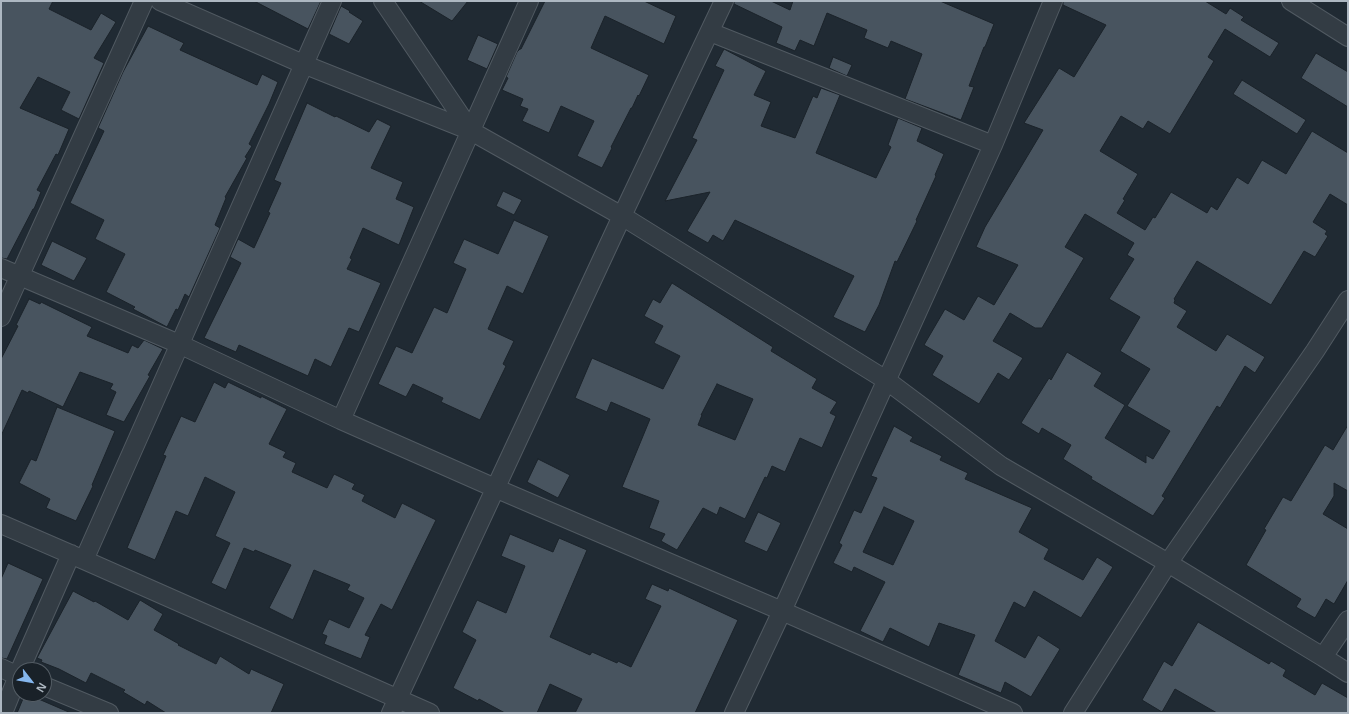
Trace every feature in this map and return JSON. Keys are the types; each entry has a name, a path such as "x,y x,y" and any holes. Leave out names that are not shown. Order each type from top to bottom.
{"street":[{"path":"1,317 144,1"},
{"path":"160,1 303,64 471,131 622,216 886,380 1001,466 1168,563 1348,673"},
{"path":"25,662 179,344 332,1"},
{"path":"383,1 471,131"},
{"path":"341,420 529,1"},
{"path":"394,706 622,216 724,1"},
{"path":"734,713 782,611 993,145 1053,1"},
{"path":"1291,1 1348,37"},
{"path":"710,32 993,145"},
{"path":"1,268 179,344 341,420 495,488 782,611 1013,713"},
{"path":"1073,713 1168,563 1315,351 1348,300"},
{"path":"1,524 77,557 394,706 430,713"},
{"path":"1324,657 1348,620"},
{"path":"1,668 12,671"},
{"path":"52,689 109,713"},
{"path":"3,713 12,692"}],"building":[{"path":"1,1 53,1 49,9 91,30 101,13 116,22 94,58 104,63 79,119 61,110 70,92 38,77 20,108 69,129 58,155 56,154 37,190 41,192 34,209 7,259 1,258"},
{"path":"254,1 321,1 308,29"},
{"path":"419,1 468,1 452,21"},
{"path":"545,1 644,1 676,16 664,44 605,16 591,48 649,75 611,147 612,148 602,168 577,156 594,121 561,106 549,133 522,121 528,109 520,106 523,99 502,90 517,52 521,49"},
{"path":"734,1 771,1 790,10 793,1 940,1 994,24 969,86 974,87 961,120 905,99 922,54 891,41 888,48 864,38 867,30 827,13 814,46 800,40 795,51 776,43 782,27 734,4"},
{"path":"1063,1 1205,1 1226,14 1230,8 1244,17 1241,20 1279,43 1270,57 1225,29 1208,57 1214,61 1170,134 1148,121 1143,129 1121,116 1100,151 1138,174 1123,199 1125,200 1117,213 1145,230 1153,217 1155,218 1171,192 1207,213 1211,206 1217,210 1237,177 1248,184 1262,160 1286,174 1312,131 1348,153 1348,205 1330,194 1313,222 1327,231 1325,234 1328,236 1315,257 1304,251 1271,305 1197,261 1174,299 1174,303 1187,311 1177,327 1216,351 1227,334 1265,357 1255,373 1245,366 1220,408 1217,406 1162,496 1165,498 1153,516 1091,479 1092,477 1063,459 1071,445 1042,428 1039,434 1021,423 1049,378 1051,380 1067,352 1102,373 1094,386 1125,405 1105,438 1146,463 1146,455 1153,459 1170,431 1127,406 1150,369 1120,351 1140,317 1109,299 1134,259 1127,255 1134,243 1085,214 1065,247 1084,258 1042,328 1035,328 1010,313 993,341 1023,358 1009,380 998,373 979,404 932,375 943,356 924,345 945,309 964,320 978,296 994,305 1018,265 976,247 985,227 1043,130 1024,123 1059,68 1074,77 1106,25 1063,5"},
{"path":"341,6 363,21 349,44 329,34"},
{"path":"148,26 184,43 180,50 257,85 262,74 278,82 249,144 252,146 245,157 247,158 225,197 226,198 215,225 220,228 189,297 185,294 178,310 176,309 167,327 133,309 135,307 106,292 125,254 95,239 104,220 70,203 104,131 98,128 123,72"},
{"path":"478,35 498,44 487,69 467,60"},
{"path":"724,49 766,71 754,95 771,102 761,126 795,138 813,96 817,98 821,88 840,95 816,153 876,178 891,147 888,145 898,118 922,128 917,141 944,154 935,175 936,176 916,220 917,221 897,262 895,261 879,305 865,332 833,317 854,276 735,220 723,241 713,235 708,243 687,231 710,192 665,201 697,140 692,138 724,70 715,66"},
{"path":"1316,53 1348,72 1348,107 1301,78"},
{"path":"833,57 852,65 847,76 829,68"},
{"path":"1242,80 1306,120 1297,134 1233,94"},
{"path":"307,103 369,132 377,119 391,126 371,168 403,182 396,199 414,207 399,245 363,228 350,258 352,259 347,269 381,283 359,332 349,328 331,367 315,359 308,376 239,345 236,352 204,338 241,263 230,257 238,239 254,248 270,213 268,212 281,183 274,180"},
{"path":"503,191 522,200 514,215 496,206"},
{"path":"514,220 549,236 523,294 507,286 488,329 514,341 503,364 506,366 480,420 441,402 443,398 413,384 406,397 378,384 396,346 412,353 434,307 447,313 466,269 453,263 464,239 498,254"},
{"path":"52,241 87,258 74,281 41,265"},
{"path":"672,283 773,347 771,351 817,379 812,388 837,402 830,413 836,416 822,448 800,438 785,472 772,466 767,478 765,477 745,519 720,507 717,515 703,508 677,550 661,541 665,534 649,528 659,501 622,487 650,419 611,402 607,412 575,398 592,358 663,389 680,356 654,343 663,326 644,316 653,299 660,303","holes":["717,384 753,399 735,440 698,425 701,415"]},
{"path":"29,299 40,304 41,302 92,327 87,336 128,353 132,345 138,348 144,340 163,349 148,375 150,376 124,422 106,415 116,392 110,389 113,384 80,372 63,407 29,391 28,393 22,390 1,436 1,359 18,326 16,325"},
{"path":"214,382 225,388 228,382 287,409 269,444 286,452 283,457 296,463 292,472 327,488 334,474 355,484 352,489 365,495 362,501 395,518 402,503 436,520 392,610 381,604 365,635 370,637 361,659 324,644 327,636 322,634 329,619 349,628 364,598 347,590 350,585 314,570 293,620 269,608 291,565 255,550 254,552 244,548 226,590 211,583 230,543 215,536 235,492 205,477 188,516 176,511 155,560 127,548 166,456 163,455 181,416 195,422"},
{"path":"57,407 115,431 92,485 93,486 76,521 46,508 50,499 19,483 31,459 36,461"},
{"path":"1348,425 1348,491 1334,483 1334,496 1323,514 1348,529 1348,580 1334,604 1326,599 1315,618 1296,607 1301,599 1246,565 1266,530 1264,529 1283,497 1291,501 1325,445 1333,450"},
{"path":"894,426 913,437 910,441 942,456 940,460 968,473 965,479 1032,508 1019,532 1049,549 1044,559 1083,580 1097,557 1113,567 1081,618 1034,591 1025,608 1014,602 995,641 1025,658 1038,635 1060,649 1031,697 1005,682 1001,693 958,675 975,635 939,623 929,647 890,628 883,642 860,631 885,582 854,567 852,572 833,563 842,545 839,543 854,510 861,513 877,478 871,476","holes":["884,507 914,521 893,565 863,552"]},
{"path":"538,459 570,475 558,498 527,482"},
{"path":"758,512 781,523 767,552 744,542"},
{"path":"510,534 553,552 559,538 587,550 550,637 590,655 592,652 617,663 618,661 631,667 661,606 645,599 652,584 668,591 669,588 738,620 695,713 575,713 582,699 550,684 537,713 505,713 479,699 478,701 453,688 476,640 462,632 477,600 506,613 525,566 501,556"},
{"path":"8,563 43,579 7,659 1,658 1,579"},
{"path":"73,591 94,602 95,601 128,620 140,600 163,614 154,630 179,644 178,645 216,664 220,656 249,674 251,669 284,684 271,713 166,713 147,701 145,705 123,692 125,690 91,673 86,683 52,666 52,662 41,662 42,660 37,658"},
{"path":"1198,622 1269,664 1271,661 1286,670 1283,676 1315,695 1322,683 1348,698 1348,713 1217,713 1175,689 1162,712 1142,700 1164,661 1172,666"},
{"path":"22,702 46,702 71,713 17,713"}]}
